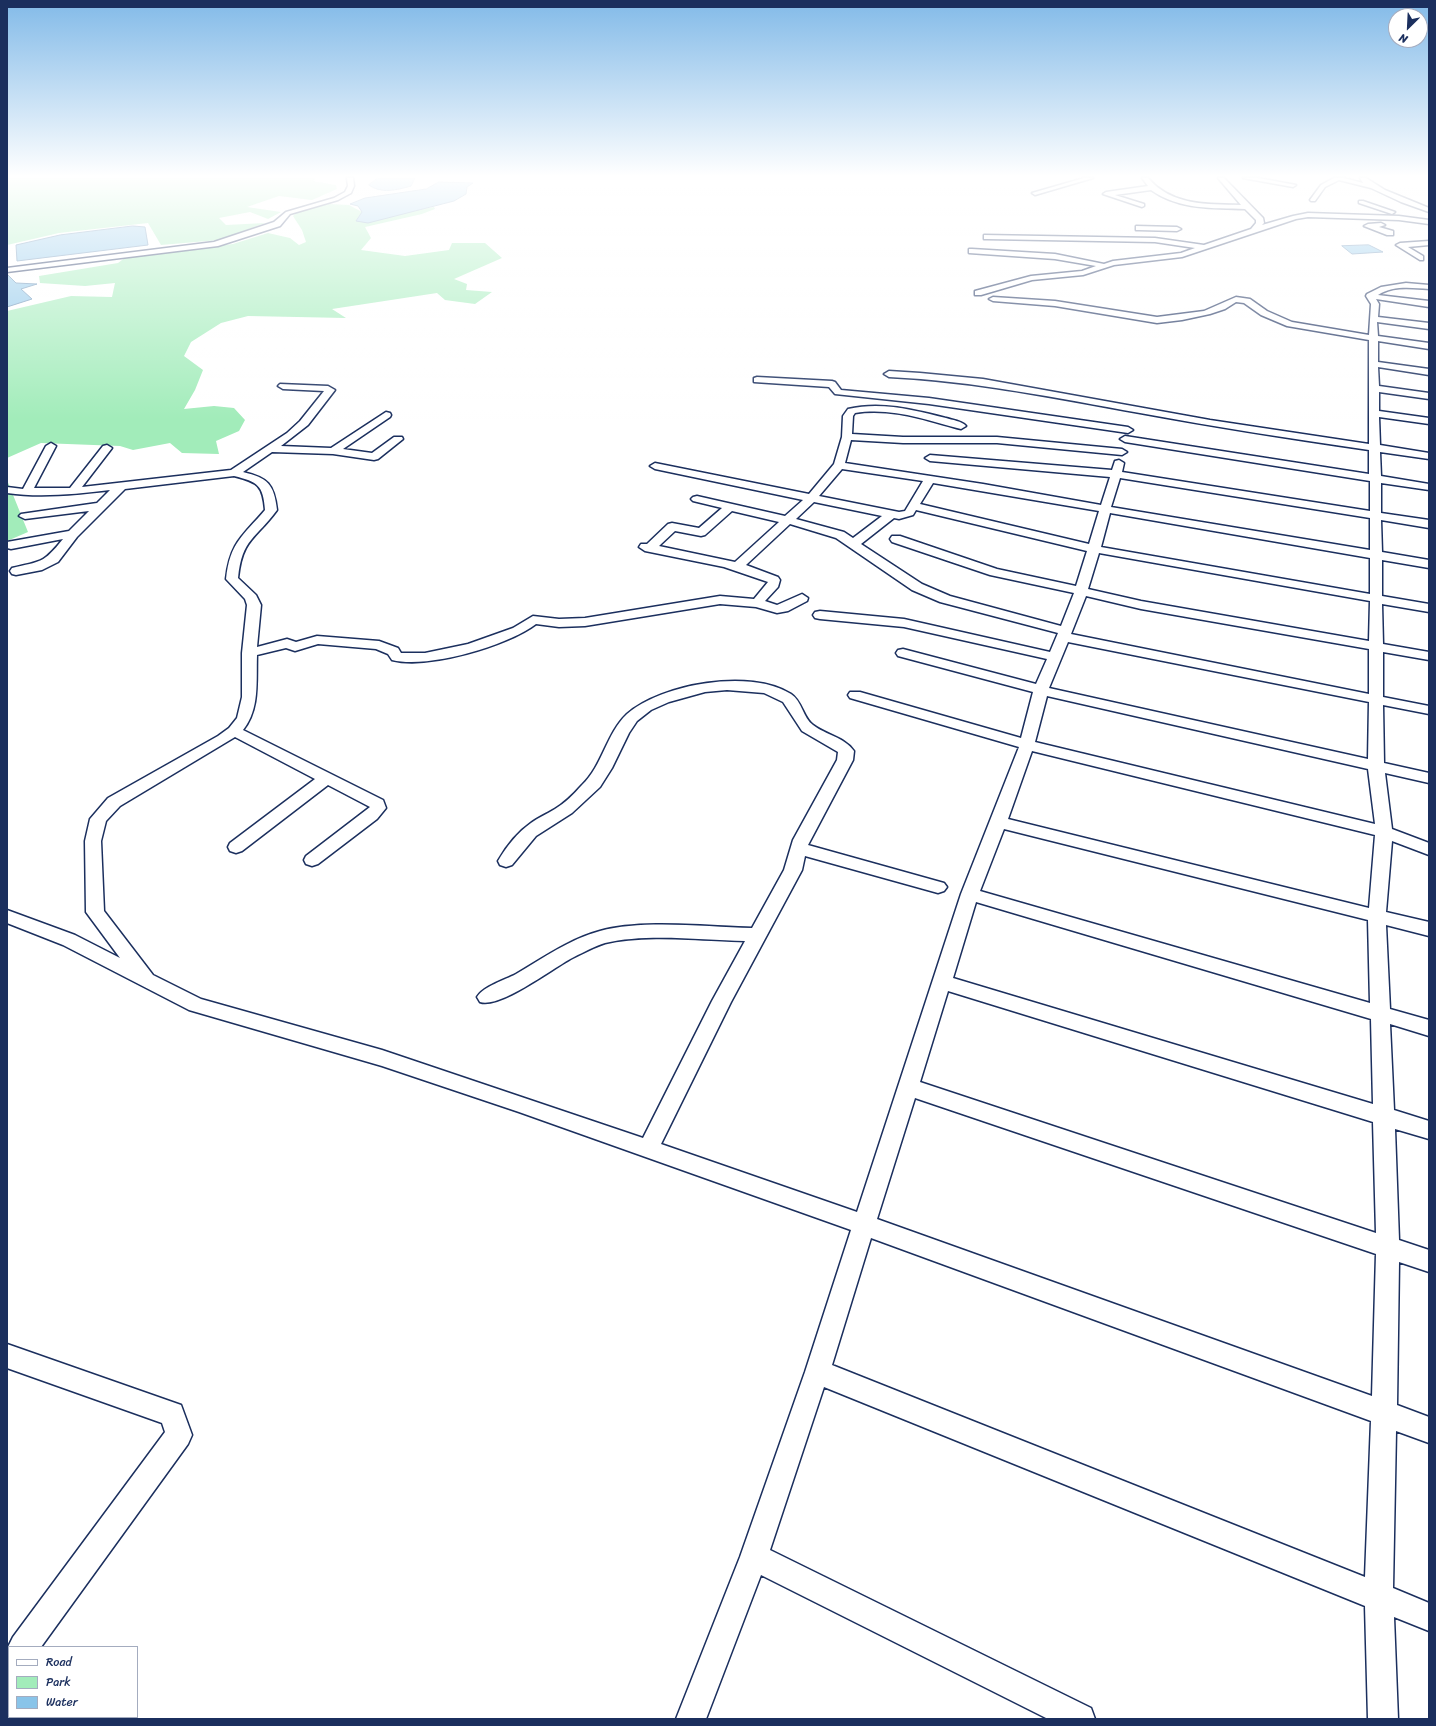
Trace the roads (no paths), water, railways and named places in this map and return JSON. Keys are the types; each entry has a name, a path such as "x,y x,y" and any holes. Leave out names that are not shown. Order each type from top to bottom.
{"street":[{"path":"7,270 99,259"},
{"path":"1018,259 1023,262"},
{"path":"1072,259 1104,266"},
{"path":"978,293 1031,278 1056,277 1083,273 1113,263 1157,259"},
{"path":"1034,270 1040,274 1056,277"},
{"path":"1370,296 1376,291 1394,285 1429,287"},
{"path":"1370,296 1429,304"},
{"path":"1370,296 1375,304 1373,338 1376,555 1376,767 1384,832 1377,917 1388,1248 1379,1596 1383,1719"},
{"path":"992,299 1027,299 1157,320 1171,319 1222,307 1236,298 1247,301 1264,313 1290,324 1338,333 1429,346"},
{"path":"1374,319 1429,326"},
{"path":"1374,364 1429,372"},
{"path":"889,374 922,375 1027,389 1136,410 1429,456"},
{"path":"757,380 832,384 838,392 953,404 1429,488"},
{"path":"234,473 260,454 272,449 304,423 330,390 325,388 283,386"},
{"path":"1374,388 1429,396"},
{"path":"953,404 956,408 955,410 961,426 971,440 985,475"},
{"path":"737,567 812,498 839,465 847,437 849,413 857,409 914,413 961,426"},
{"path":"691,1719 754,1557 817,1372 970,894 999,822 1026,745 1041,690 1065,634 1081,591 1127,435 1136,410"},
{"path":"1374,413 1429,421"},
{"path":"333,451 386,415"},
{"path":"847,437 903,441 971,440 1032,442 1122,452"},
{"path":"272,449 333,451 374,457 398,440"},
{"path":"27,492 51,446"},
{"path":"73,491 107,448"},
{"path":"930,458 1105,509 1429,564"},
{"path":"839,465 929,480 985,475 1116,474 1429,524"},
{"path":"655,466 812,498 890,516 906,515 929,480"},
{"path":"7,490 27,492 73,491 234,473 250,476 261,481 268,490 271,510 266,517 241,541 232,567 232,578 251,598 254,605 249,653 249,697 244,719 234,731 114,802 98,819 93,841 95,912 146,978"},
{"path":"16,571 38,567 49,563 73,534 122,485"},
{"path":"697,498 789,520 840,535 854,543 917,587 945,599 1065,634 1429,710"},
{"path":"25,516 101,506"},
{"path":"731,506 701,532 672,527 647,547 737,567 774,580 774,584 757,603"},
{"path":"913,506 1094,549 1429,608"},
{"path":"854,543 890,516"},
{"path":"11,544 73,534"},
{"path":"896,539 994,572 1141,605 1429,656"},
{"path":"249,653 287,643 295,647 317,640 379,645 393,651 397,657 414,659 478,645 516,632 533,620 560,623 585,622 720,600 757,603 777,609 783,608 802,598"},
{"path":"820,615 904,623 1055,657"},
{"path":"903,653 1041,690 1429,778"},
{"path":"506,861 530,832 562,812 600,777 631,720 642,710 673,694 712,686 750,686 785,697 806,728 840,744 846,751 845,760 801,840 793,870 719,1008 648,1149"},
{"path":"855,695 1026,745 1384,832 1429,849"},
{"path":"234,731 377,804 378,808 371,815 312,860"},
{"path":"236,847 327,778"},
{"path":"999,822 1429,929"},
{"path":"799,848 938,887"},
{"path":"970,894 1380,1015 1429,1028"},
{"path":"7,916 69,940 146,978 196,1005 382,1058 648,1149 865,1225 1429,1430"},
{"path":"487,997 514,984 567,952 602,937 644,932 758,935"},
{"path":"942,982 1429,1130"},
{"path":"908,1087 1429,1261"},
{"path":"7,1356 172,1414 179,1435 24,1646"},
{"path":"817,1372 1429,1617"},
{"path":"754,1557 1080,1719"}],"water":[{"path":"17,259 37,259 17,261"},
{"path":"7,274 16,283 37,284 21,289 32,299 7,307"}]}
